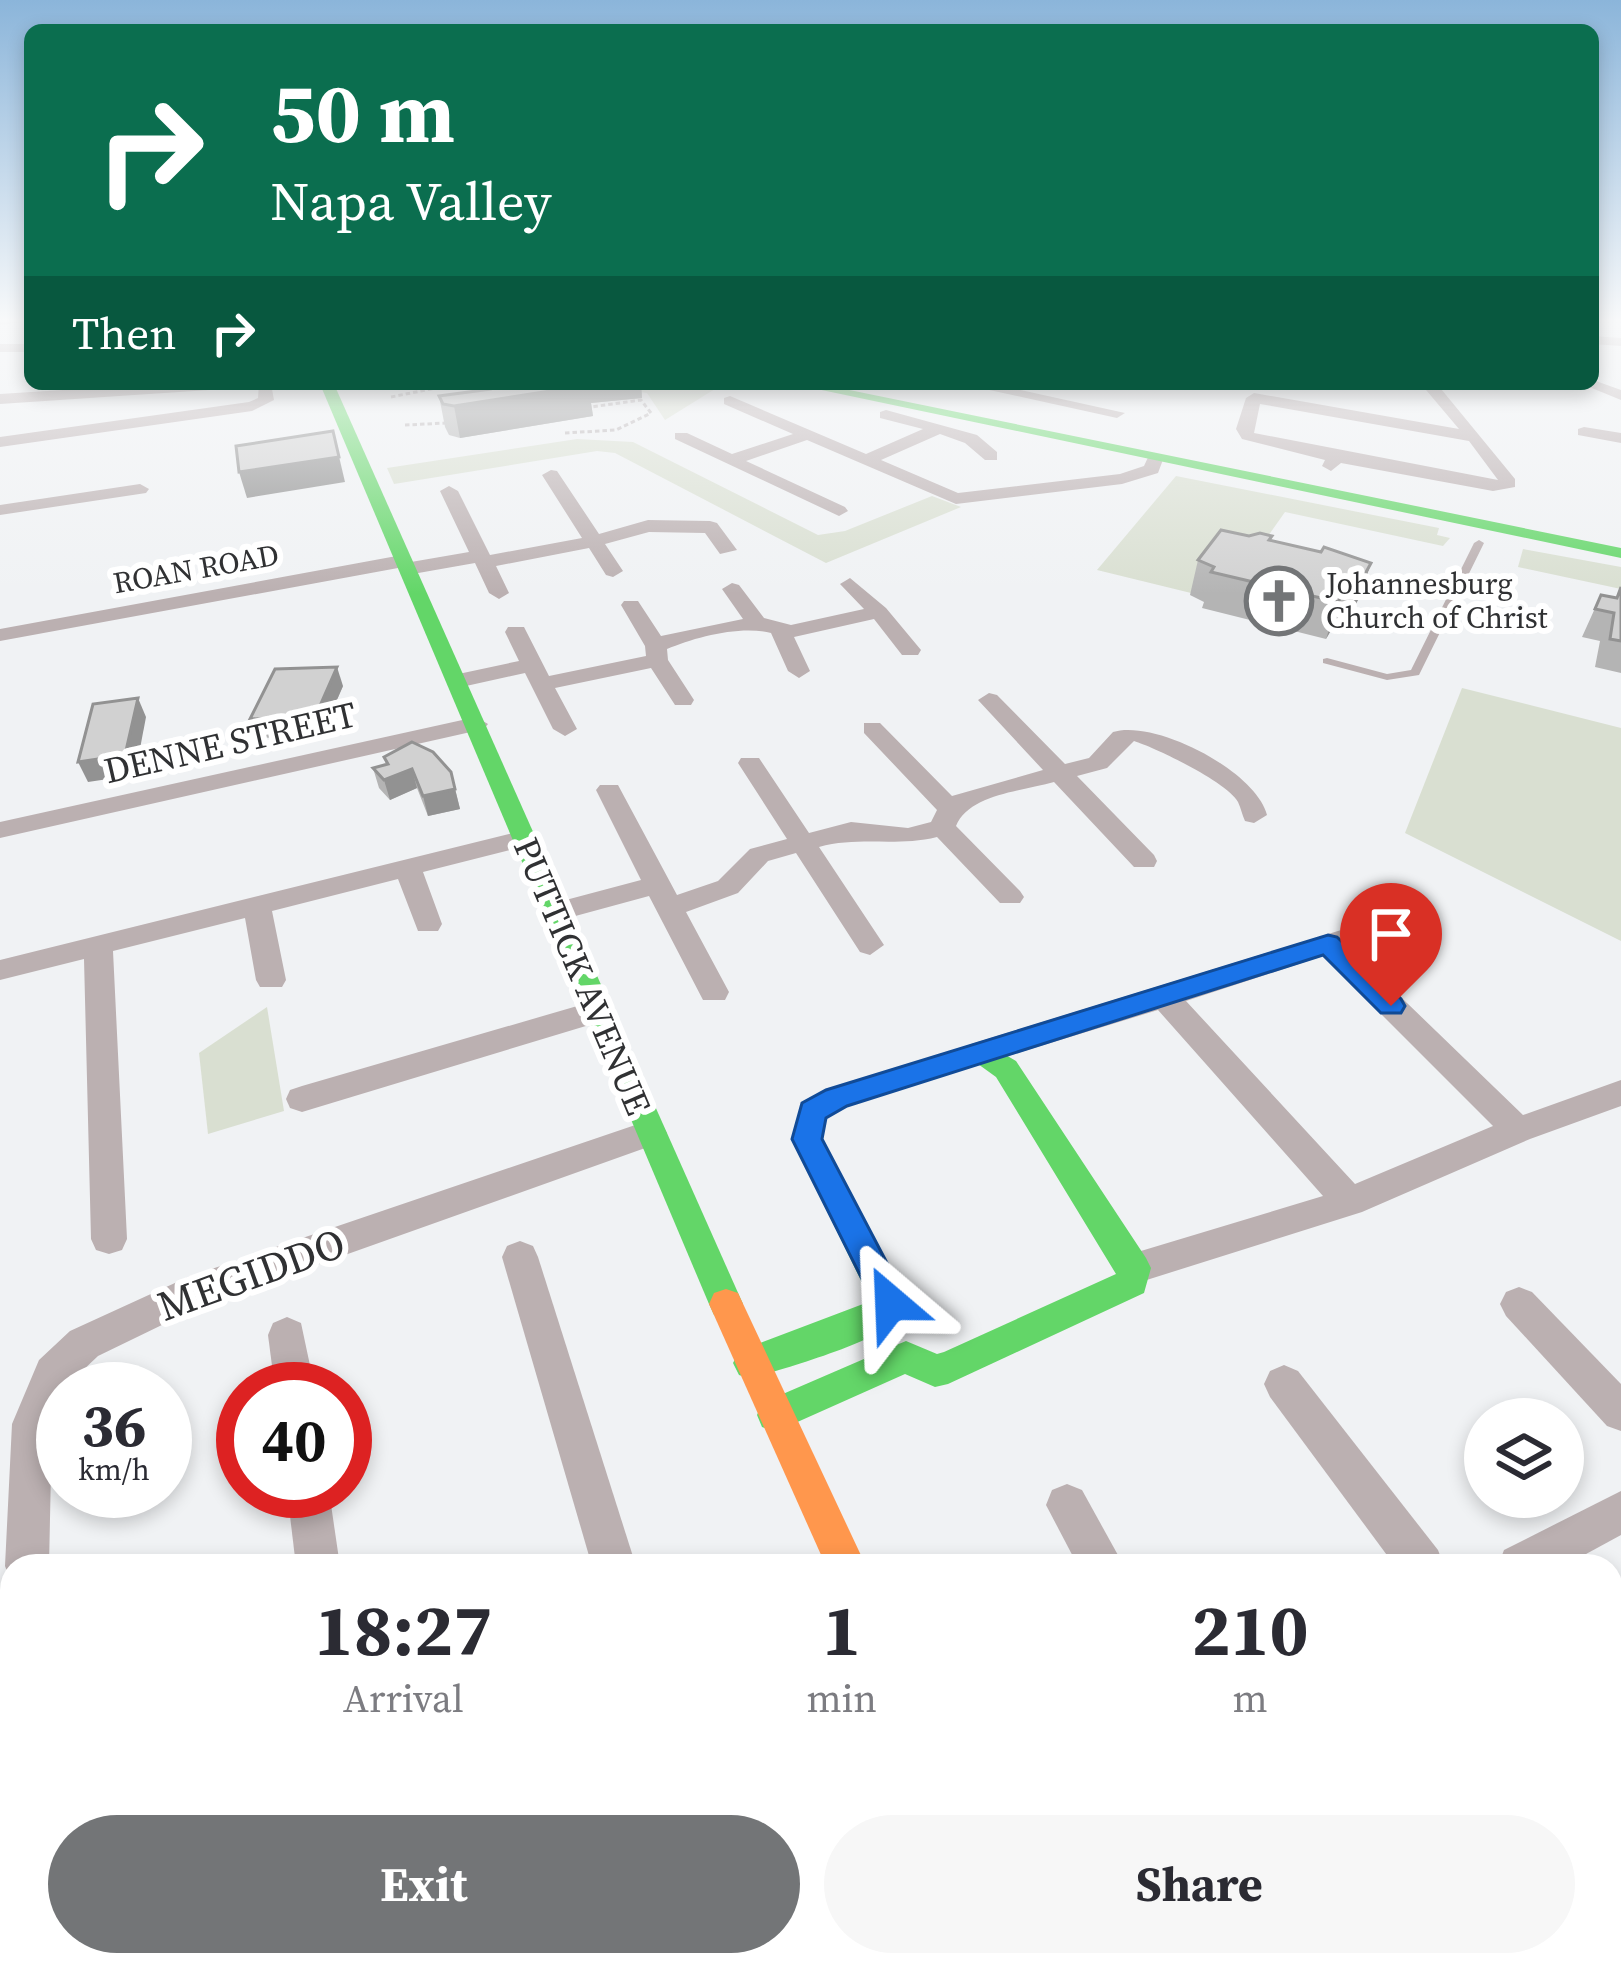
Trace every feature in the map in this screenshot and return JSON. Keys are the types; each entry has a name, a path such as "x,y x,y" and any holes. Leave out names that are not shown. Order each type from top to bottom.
{"street":[{"path":"0,442 222,410"},
{"name":"PUTTICK AVENUE","path":"338,410 650,1133 840,1554"},
{"path":"752,410 956,499 1122,479 1152,469 1156,457"},
{"path":"946,410 1621,553"},
{"path":"1100,410 1117,413"},
{"path":"1250,410 1244,429 1248,436 1333,462 1508,485 1451,410"},
{"path":"1347,410 1474,437"},
{"path":"886,415 971,439 991,456"},
{"path":"869,459 939,428"},
{"path":"1584,431 1621,438"},
{"path":"731,460 810,434"},
{"path":"681,436 839,511"},
{"path":"551,475 613,571"},
{"path":"0,510 140,489"},
{"path":"449,491 500,593"},
{"name":"ROAN ROAD","path":"0,635 405,565 592,542 648,526 704,526 719,533 727,550"},
{"path":"850,584 910,650"},
{"path":"732,589 768,626 799,671"},
{"path":"631,605 683,700"},
{"path":"458,681 537,675 657,653 679,636 879,612"},
{"path":"516,632 565,729"},
{"path":"989,700 1144,861"},
{"name":"DENNE STREET","path":"0,830 476,724"},
{"path":"872,728 1010,897"},
{"path":"556,912 728,887 759,855 851,830 908,836 946,818 970,797 1098,763 1120,737 1140,733 1235,785 1250,798 1254,815"},
{"path":"750,763 870,945"},
{"path":"609,790 714,992"},
{"path":"0,970 524,838"},
{"path":"408,868 428,924"},
{"path":"257,906 271,980"},
{"path":"751,1363 844,1331 892,1308 807,1139 813,1112 836,1098 1406,919"},
{"path":"1328,944 1518,1130"},
{"path":"98,946 109,1239"},
{"path":"1164,997 1350,1202"},
{"path":"302,1100 598,1011"},
{"path":"775,1415 906,1357 935,1371 947,1368 1125,1288 1136,1277 1006,1069 982,1052"},
{"path":"1134,1268 1350,1202 1518,1130 1621,1093"},
{"name":"MEGIDDO","path":"27,1554 33,1416 42,1388 72,1352 188,1294 650,1133"},
{"path":"520,1257 610,1554"},
{"path":"1519,1304 1621,1412"},
{"path":"287,1335 291,1362"},
{"path":"1284,1384 1413,1554"},
{"path":"1067,1505 1095,1554"},
{"path":"1542,1554 1621,1512"},
{"path":"312,1518 316,1554"}],"lane":[{"path":"1327,661 1387,677 1414,673 1479,543"}],"path":[{"path":"565,434 616,430 649,410"},
{"path":"405,425 448,423"}],"shaded area":[{"path":"658,410 681,410 665,420"},
{"path":"577,439 633,442 818,535 845,531 932,496 961,507 826,563 615,453 597,451 394,484 387,468"},
{"path":"1176,476 1439,528 1437,535 1450,538 1443,546 1285,512 1249,563 1191,593 1097,570"},
{"path":"1523,549 1621,567 1621,589 1518,567"},
{"path":"1462,688 1621,728 1621,941 1405,833"},
{"path":"267,1007 284,1111 208,1134 199,1053"}],"building":[{"path":"333,431 339,457 239,472 236,446"},
{"path":"1221,530 1249,536 1260,533 1272,536 1269,540 1321,552 1324,547 1371,563 1352,598 1342,595 1338,602 1211,572 1214,567 1198,560"},
{"path":"1621,587 1621,641 1610,639 1614,613 1595,609 1601,595 1617,598"},
{"path":"337,667 315,717 250,719 275,669"},
{"path":"138,698 125,755 78,762 93,704"},
{"path":"412,742 433,752 451,772 455,789 423,796 412,769 384,780 373,768 388,764 384,757"}],"traffic: fast":[{"path":"338,410 726,1304"},
{"path":"927,410 1621,553"},
{"path":"751,1363 844,1331 892,1308 807,1139 813,1111 836,1098 982,1052 1006,1069 1134,1268 1132,1283 948,1368 935,1371 906,1357 775,1415"}],"traffic: slow":[{"path":"726,1304 841,1554"}],"place":[{"name":"Johannesburg Church of Christ","path":"1279,601"}],"route":[{"path":"891,1303 807,1139 806,1125 813,1112 836,1098 1328,944 1391,1006"}]}
